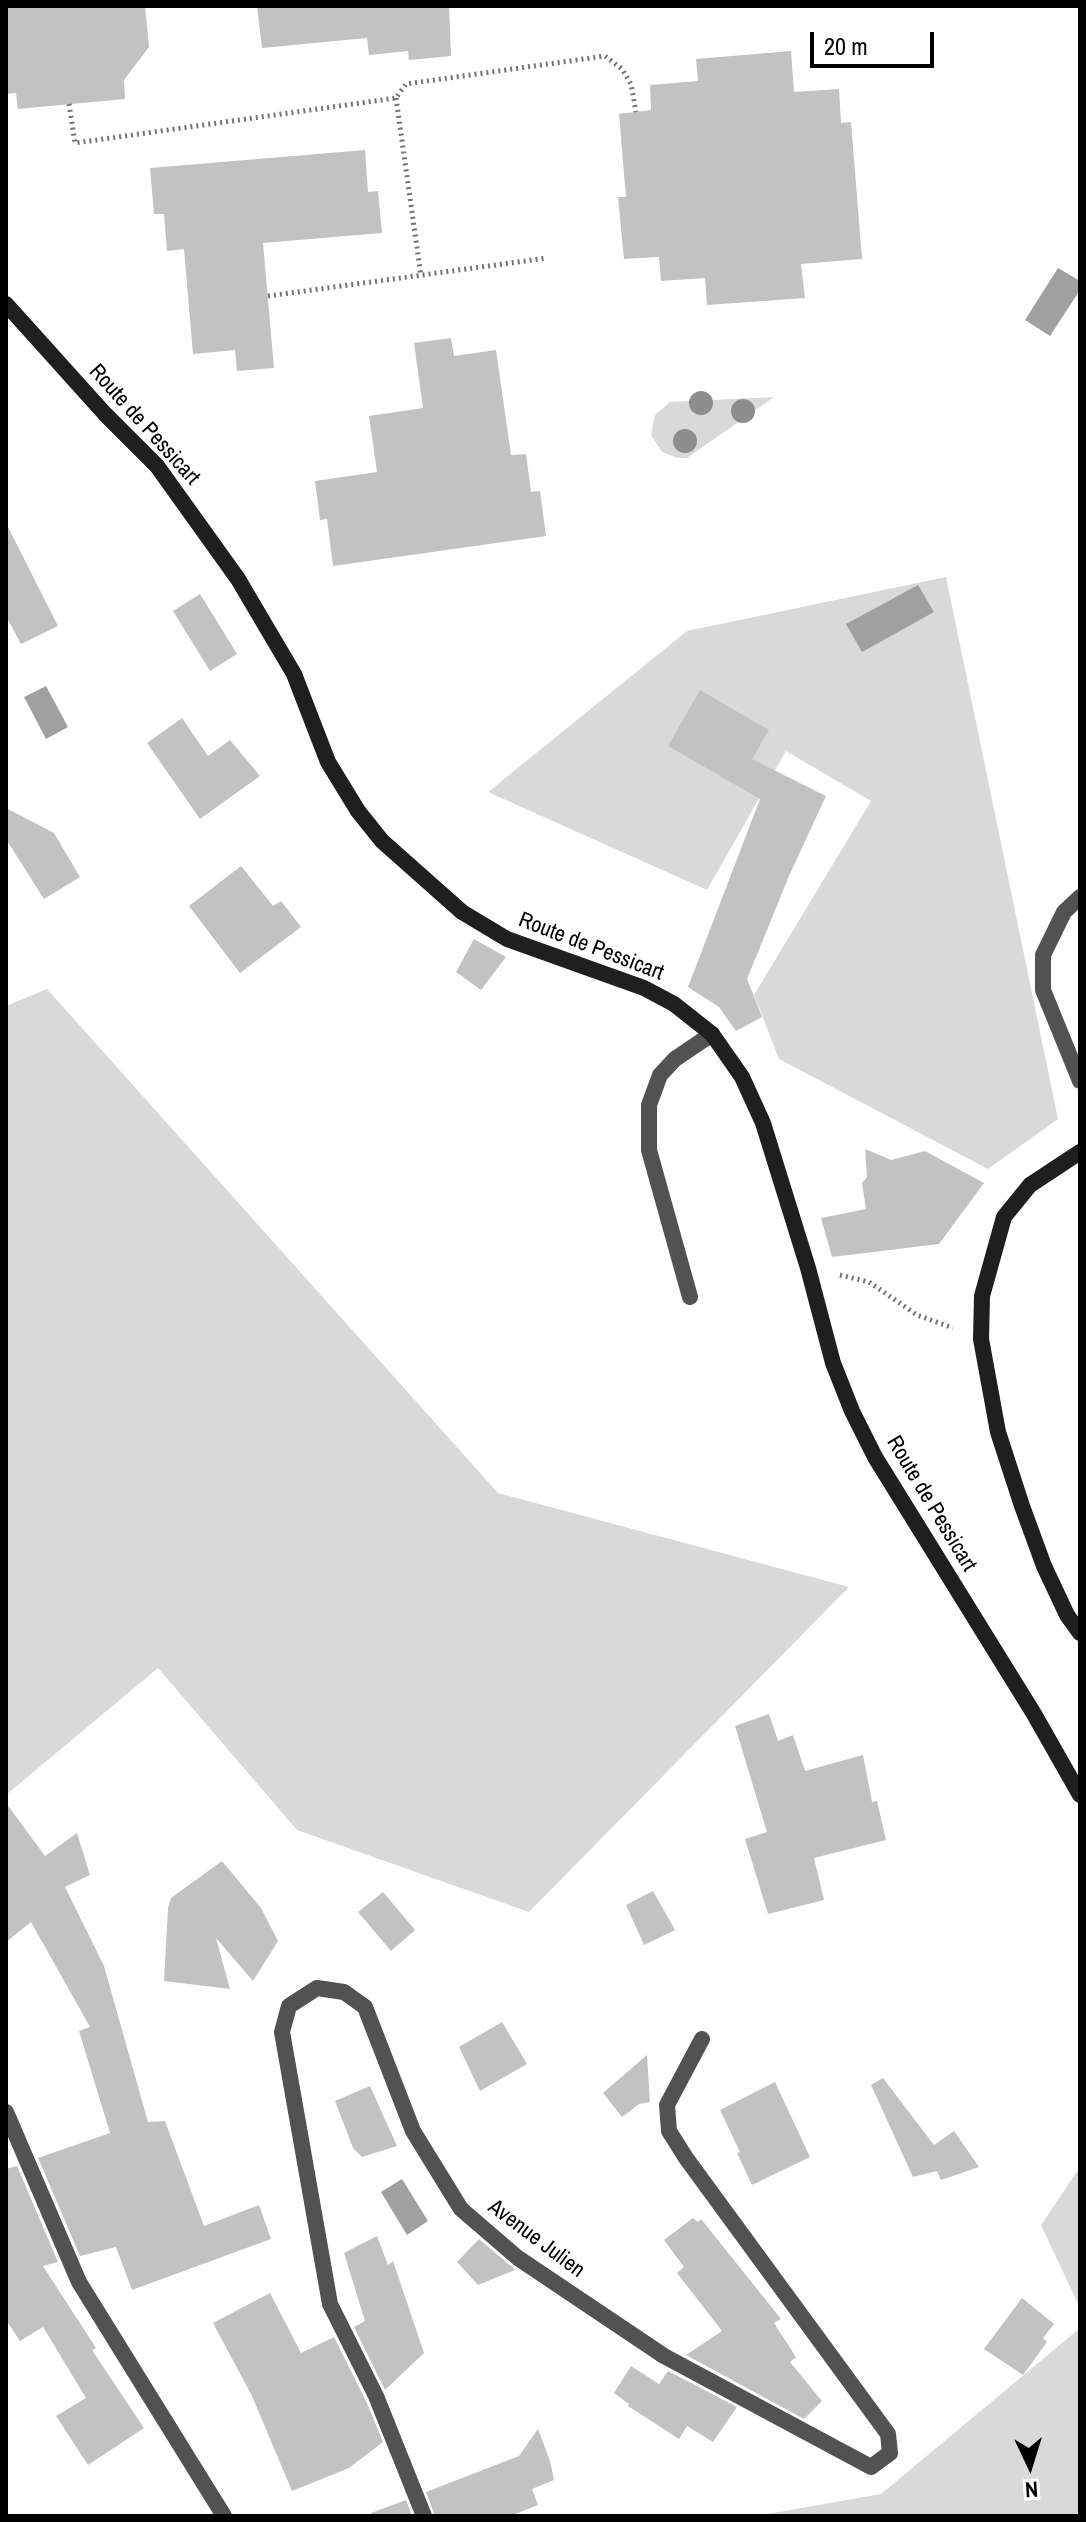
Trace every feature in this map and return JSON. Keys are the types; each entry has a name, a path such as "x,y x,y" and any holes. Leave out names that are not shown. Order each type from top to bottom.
{"street":[{"name":"Route de Pessicart","path":"6,304 105,414 157,466 238,579 294,674 328,762 358,811 382,841 462,912 507,939 644,988 674,1004 712,1034 742,1077 763,1123 808,1268 833,1363 858,1423 875,1457 1034,1714 1080,1795"},
{"path":"1080,897 1064,912 1043,955 1043,990 1080,1081"},
{"path":"690,1297 649,1150 649,1105 660,1075 675,1059 712,1034"},
{"path":"1080,1152 1030,1185 1004,1217 982,1296 981,1339 998,1432 1022,1506 1044,1566 1067,1615 1080,1633"},
{"name":"Avenue Julien","path":"424,2516 376,2396 330,2304 282,2032 289,2006 317,1988 344,1992 365,2007 413,2131 461,2209 518,2258 664,2356 871,2467 890,2453 888,2434 669,2131 667,2105 702,2039"},
{"path":"6,2112 79,2282 224,2516"}],"path":[{"path":"421,276 396,98 406,84 605,56 622,69 631,84 636,112"},
{"path":"69,104 75,143 396,98"},
{"path":"268,296 547,258"},
{"path":"808,1268 869,1282 917,1315 981,1339"}],"shaded area":[{"path":"1058,268 1080,281 1080,290 1050,336 1025,320"},
{"path":"774,397 687,458 662,452 651,435 655,415 670,402"},
{"path":"946,577 1058,1119 988,1169 779,1059 754,995 871,801 786,751 707,890 488,792 687,631"},
{"path":"918,585 934,612 862,652 846,624"},
{"path":"46,686 68,727 46,739 24,697"},
{"path":"47,989 498,1493 849,1587 529,1912 297,1830 158,1668 6,1795 6,1006"},
{"path":"1080,2167 1080,2308 1041,2225"},
{"path":"402,2179 428,2221 407,2235 381,2192"},
{"path":"1080,2328 1080,2516 756,2516 881,2494"}],"building":[{"path":"6,6 145,6 149,47 124,80 125,99 18,109 16,93 6,94"},
{"path":"257,6 449,6 451,56 409,60 408,51 369,55 367,38 262,48"},
{"path":"791,51 794,92 839,89 841,123 851,122 862,259 801,264 805,298 707,305 705,278 661,281 659,257 624,259 618,197 626,197 619,114 651,110 650,85 698,81 696,59"},
{"path":"365,150 368,192 378,191 382,233 263,243 274,368 237,371 235,350 193,354 184,249 167,251 164,214 154,214 150,168"},
{"path":"451,338 454,356 496,350 511,455 526,454 531,492 540,491 546,536 333,566 327,519 320,520 315,481 377,472 369,416 423,408 414,343"},
{"path":"6,523 58,626 21,644 6,616"},
{"path":"200,594 237,654 210,671 173,611"},
{"path":"700,690 769,730 752,759 826,796 747,979 762,1017 736,1031 719,1007 688,987 760,799 668,746"},
{"path":"182,718 208,756 230,740 260,776 200,819 147,743"},
{"path":"6,808 54,833 80,877 44,899 6,839"},
{"path":"241,866 273,906 281,901 301,927 240,973 189,906"},
{"path":"474,939 506,957 481,990 456,972"},
{"path":"865,1149 891,1160 925,1151 984,1183 939,1244 832,1257 821,1218 866,1209 862,1183 867,1177"},
{"path":"769,1714 778,1741 793,1735 805,1771 863,1755 872,1802 877,1801 886,1840 814,1858 824,1900 768,1914 745,1839 767,1832 735,1726"},
{"path":"6,1803 45,1856 77,1833 90,1875 65,1887 104,1966 148,2122 165,2121 204,2226 259,2205 271,2239 132,2290 116,2247 80,2256 38,2158 110,2133 79,2031 90,2027 31,1922 6,1942"},
{"path":"222,1861 261,1908 278,1941 253,1981 216,1938 230,1989 164,1981 171,1898"},
{"path":"653,1891 675,1930 644,1945 626,1905"},
{"path":"383,1892 415,1930 391,1951 358,1912"},
{"path":"502,2022 527,2064 480,2091 459,2047"},
{"path":"647,2055 650,2102 639,2104 622,2117 603,2093"},
{"path":"883,2078 934,2145 954,2131 979,2167 941,2180 937,2171 913,2177 871,2085"},
{"path":"775,2082 810,2157 752,2185 720,2110"},
{"path":"370,2086 397,2146 362,2157 353,2148 335,2101"},
{"path":"17,2166 58,2262 43,2266 96,2348 92,2350 144,2428 88,2465 56,2416 86,2398 43,2327 20,2341 6,2320 6,2169"},
{"path":"693,2218 698,2222 701,2219 781,2319 774,2323 796,2357 790,2362 822,2401 804,2419 686,2355 722,2331 677,2273 684,2267 664,2240"},
{"path":"377,2236 388,2265 393,2261 424,2353 385,2390 354,2327 365,2321 344,2253"},
{"path":"479,2239 515,2270 478,2285 457,2262"},
{"path":"270,2293 301,2353 334,2337 383,2442 349,2468 292,2491 252,2396 213,2323"},
{"path":"1022,2298 1054,2324 1043,2338 1047,2342 1023,2375 984,2349"},
{"path":"631,2366 659,2384 668,2371 737,2407 713,2442 687,2426 679,2439 628,2406 614,2393"},
{"path":"538,2429 554,2480 532,2489 538,2505 510,2516 435,2516 426,2492 519,2456"},
{"path":"406,2500 412,2516 371,2516 371,2513"}]}
